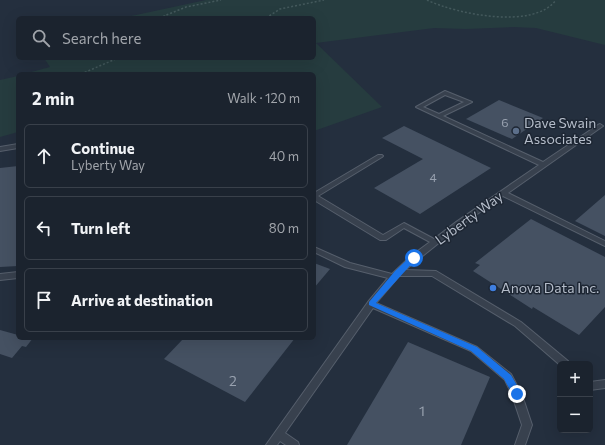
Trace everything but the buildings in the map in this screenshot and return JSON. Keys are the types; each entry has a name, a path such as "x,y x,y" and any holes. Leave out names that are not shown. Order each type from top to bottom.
{"lane":[{"path":"439,116 469,102 446,93 419,107 544,165"},
{"name":"Lyberty Way","path":"271,445 371,304 396,275 435,242 600,126"},
{"path":"0,149 16,146"},
{"path":"316,196 380,156"},
{"path":"503,193 605,244"},
{"path":"316,198 383,238 404,225 435,242"},
{"path":"316,250 348,265 396,275 433,273 518,324 561,361"},
{"path":"0,277 16,275"},
{"path":"371,304 474,349 508,377 517,394 527,425 520,445"},
{"path":"593,386 605,384"},
{"path":"279,434 294,445"}],"path":[{"path":"164,16 186,7 221,0"},
{"path":"269,16 280,8 324,0"},
{"path":"427,0 435,6 464,13 520,15 540,13 556,0"},
{"path":"85,72 112,60"}],"green space":[{"path":"206,0 605,0 605,45 536,28 513,27 466,29 434,28 316,43 316,16 131,16"},
{"path":"316,43 382,107 316,130 316,72 31,72 50,67 45,60 316,60"},
{"path":"16,76 16,133 0,137 0,80"}],"place":[{"name":"Dave Swain Associates","path":"516,131"},
{"name":"Anova Data Inc.","path":"493,288"}],"route":[{"path":"414,258 397,273 371,304 474,349 508,377 517,394"}]}
